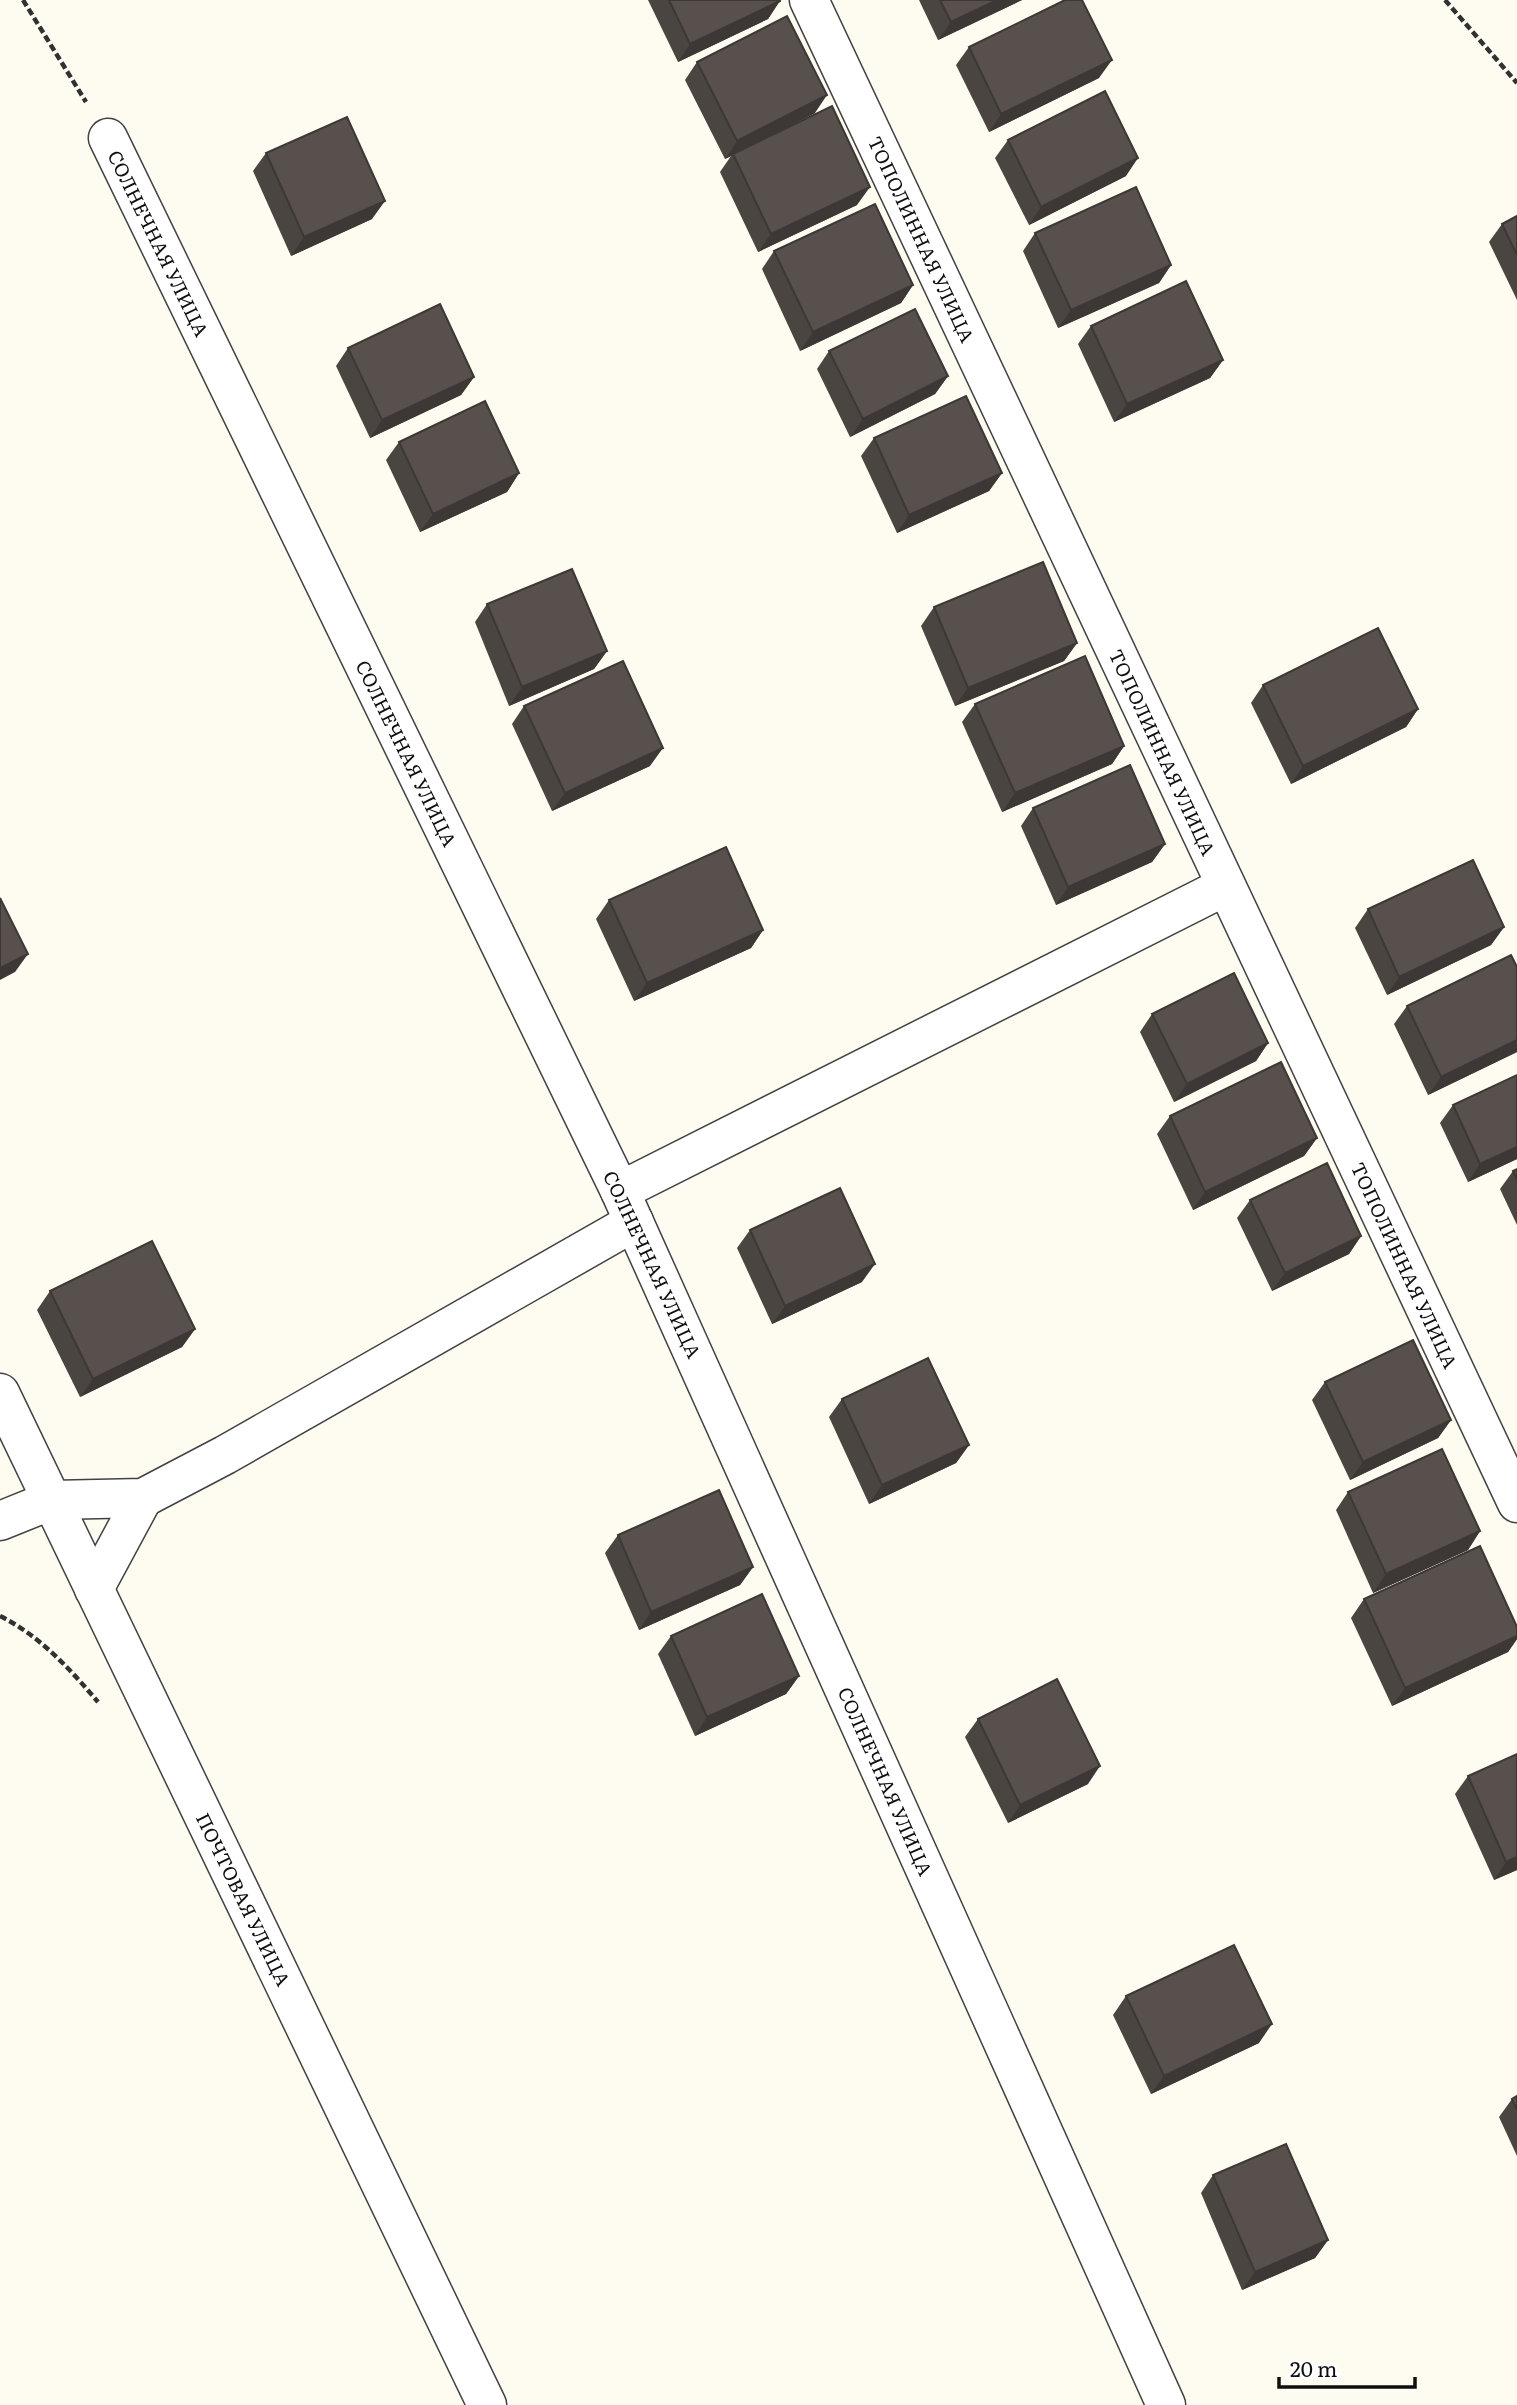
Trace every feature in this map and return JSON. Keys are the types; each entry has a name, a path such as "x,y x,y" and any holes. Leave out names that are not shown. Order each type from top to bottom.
{"street":[{"name":"ТОПОЛИННАЯ УЛИЦА","path":"810,0 1517,1503"},
{"name":"СОЛНЕЧНАЯ УЛИЦА","path":"108,138 627,1206 1166,2405"},
{"path":"0,1521 51,1500 144,1498 225,1455 627,1206 1226,886"},
{"name":"ПОЧТОВАЯ УЛИЦА","path":"0,1393 487,2405"},
{"path":"94,1589 144,1498"}],"path":[{"path":"23,0 108,138"},
{"path":"1445,0 1517,83"}],"building":[{"path":"669,0 780,0 780,1 690,44"},
{"path":"940,0 997,0 951,22"},
{"path":"1065,0 1082,0 1112,60 1001,114 969,47"},
{"path":"787,16 827,95 737,141 697,62"},
{"path":"1105,91 1138,158 1041,207 1008,140"},
{"path":"832,106 870,187 771,234 733,154"},
{"path":"347,117 385,201 304,237 266,153"},
{"path":"1136,187 1171,265 1071,310 1035,233"},
{"path":"875,204 913,285 813,332 774,251"},
{"path":"1517,216 1517,255 1502,224"},
{"path":"1186,281 1223,360 1127,404 1091,326"},
{"path":"440,304 474,377 382,420 348,348"},
{"path":"915,309 948,376 863,419 829,351"},
{"path":"966,396 1002,473 909,515 874,438"},
{"path":"485,401 519,473 433,514 399,442"},
{"path":"1043,562 1077,643 968,688 934,607"},
{"path":"572,569 607,651 522,687 487,604"},
{"path":"1378,628 1418,709 1303,766 1263,685"},
{"path":"1085,656 1124,746 1015,793 975,704"},
{"path":"623,661 663,748 565,793 524,706"},
{"path":"1130,765 1165,844 1068,887 1033,808"},
{"path":"726,847 763,930 647,983 609,900"},
{"path":"1473,860 1504,927 1399,977 1368,909"},
{"path":"0,898 28,954 0,968"},
{"path":"1511,955 1517,967 1517,1040 1441,1077 1407,1006"},
{"path":"1234,973 1268,1043 1187,1084 1152,1014"},
{"path":"1281,1062 1317,1138 1205,1192 1170,1116"},
{"path":"1517,1075 1517,1147 1480,1164 1453,1105"},
{"path":"1327,1163 1361,1236 1285,1273 1250,1200"},
{"path":"840,1188 875,1264 785,1306 750,1230"},
{"path":"152,1241 195,1329 93,1379 50,1291"},
{"path":"1413,1340 1451,1420 1363,1462 1325,1382"},
{"path":"928,1358 969,1445 882,1485 842,1399"},
{"path":"1442,1449 1480,1531 1386,1574 1348,1492"},
{"path":"719,1490 753,1567 651,1612 618,1535"},
{"path":"1480,1546 1517,1627 1517,1636 1405,1688 1364,1599"},
{"path":"762,1594 799,1676 707,1717 671,1636"},
{"path":"1057,1679 1100,1766 1020,1805 978,1719"},
{"path":"1517,1754 1517,1857 1506,1862 1468,1776"},
{"path":"1234,1945 1272,2024 1164,2076 1126,1996"},
{"path":"1517,2096 1517,2110 1512,2099"},
{"path":"1286,2144 1328,2240 1255,2272 1213,2175"}]}
